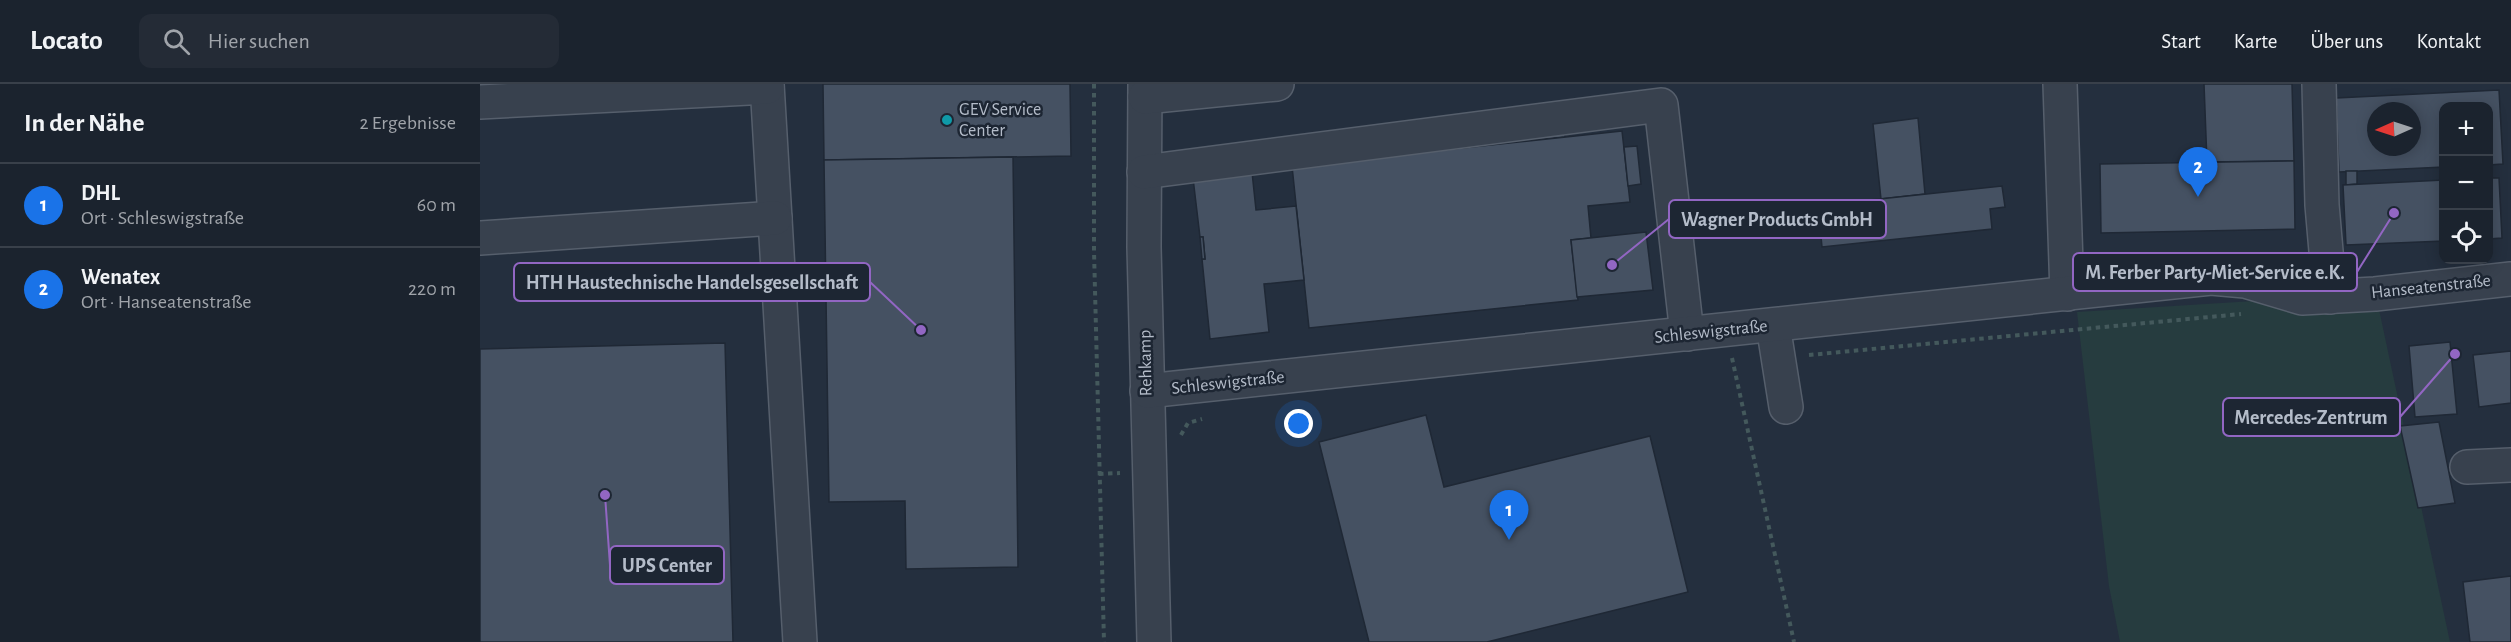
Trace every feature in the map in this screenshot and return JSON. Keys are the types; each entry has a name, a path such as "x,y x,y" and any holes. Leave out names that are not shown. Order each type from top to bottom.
{"street":[{"path":"1145,91 1277,84"},
{"path":"2060,84 2067,294"},
{"path":"2319,84 2322,205 2330,297"},
{"path":"480,102 767,86 800,642"},
{"name":"Rehkamp","path":"1145,91 1147,391 1155,642"},
{"path":"1144,172 1661,105 1687,334"},
{"path":"480,238 775,218"},
{"name":"Hanseatenstraße","path":"2067,294 2211,279 2245,280 2301,298 2511,279"},
{"name":"Schleswigstraße","path":"1147,391 2067,294"},
{"path":"1773,325 1786,407"},
{"path":"2467,467 2511,465"}],"path":[{"path":"1094,84 1094,251 1104,642"},
{"path":"1732,363 2248,313 2262,287"},
{"path":"1726,330 1794,642"},
{"path":"1180,436 1188,423 1211,418"},
{"path":"1099,474 1149,472"}],"green space":[{"path":"2270,300 2377,300 2450,642 2120,642 2109,586 2077,312"}],"building":[{"name":"GEV Service Center","path":"823,84 1070,84 1071,156 824,160"},
{"path":"2204,84 2292,84 2294,161 2207,162"},
{"path":"2499,90 2503,164 2493,165 2493,102 2439,102 2439,167 2339,172 2336,98"},
{"path":"1918,118 1925,194 1881,199 1873,124"},
{"path":"1564,125 1565,137 1533,140 1531,128"},
{"path":"1622,131 1630,202 1588,206 1591,238 1571,240 1578,300 1309,328 1292,166"},
{"path":"1637,146 1641,184 1628,186 1624,147"},
{"path":"1013,157 1018,567 906,569 905,501 829,502 824,160"},
{"path":"2294,161 2295,229 2101,233 2100,164"},
{"path":"2346,171 2357,171 2357,184 2346,185"},
{"path":"1252,172 1256,210 1296,206 1304,280 1264,284 1269,332 1210,339 1202,259 1205,259 1203,237 1200,237 1193,178"},
{"path":"2493,178 2499,178 2502,238 2493,239"},
{"path":"2439,180 2439,241 2346,245 2343,185"},
{"path":"2002,186 2005,207 1990,209 1992,229 1822,247 1820,226 1806,228 1804,207"},
{"path":"1646,232 1653,290 1577,297 1571,240"},
{"path":"1200,237 1203,237 1205,259 1202,259"},
{"path":"2450,342 2457,414 2415,417 2409,346"},
{"path":"725,343 733,642 480,642 480,349"},
{"path":"2511,351 2511,403 2479,407 2473,355"},
{"path":"1426,415 1444,487 1650,436 1688,592 1487,642 1369,642 1319,442"},
{"path":"2439,422 2455,503 2418,508 2400,426"},
{"path":"2511,576 2511,642 2470,642 2463,582"}],"place":[{"name":"GEV Service Center","path":"947,120"},
{"name":"Wenatex","path":"2198,197"},
{"name":"M. Ferber Party-Miet-Service e.K.","path":"2394,213"},
{"name":"Wagner Products GmbH","path":"1612,265"},
{"name":"HTH Haustechnische Handelsgesellschaft","path":"921,330"},
{"name":"Mercedes-Zentrum","path":"2455,354"},
{"name":"UPS Center","path":"605,495"},
{"name":"DHL","path":"1509,540"}]}
